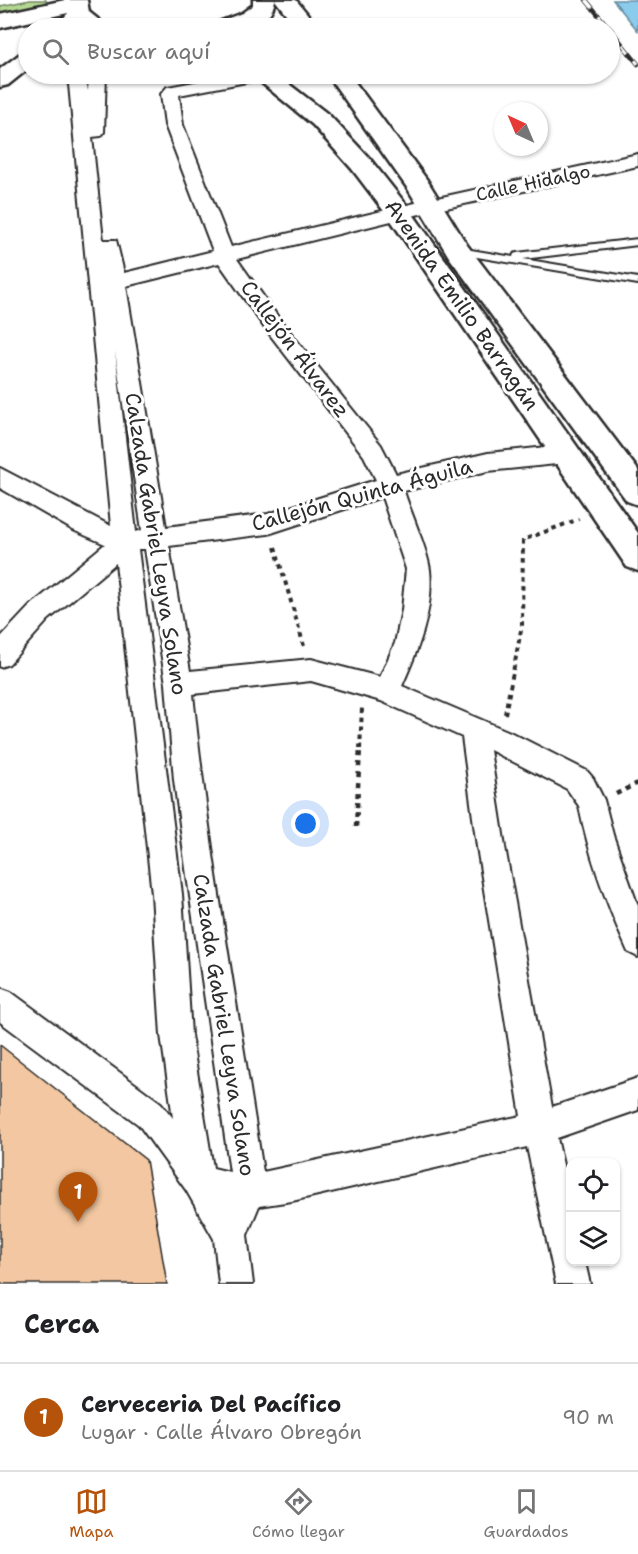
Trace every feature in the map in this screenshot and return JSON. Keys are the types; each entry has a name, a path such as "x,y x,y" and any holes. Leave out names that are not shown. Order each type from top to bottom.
{"main road":[{"path":"0,3 16,0"},
{"path":"250,18 263,7 264,0"},
{"path":"285,0 300,18"},
{"path":"38,18 75,15"},
{"path":"0,21 18,20"},
{"path":"0,80 18,66"},
{"name":"Avenida Emilio Barragán","path":"275,84 321,120 361,164 399,213 638,558"},
{"name":"Avenida Emilio Barragán","path":"345,84 418,186 428,206 458,251 638,493"}],"street":[{"name":"Calzada Gabriel Leyva Solano","path":"78,84 85,177 124,542 165,883 176,1035 198,1178 230,1235"},
{"name":"Calzada Gabriel Leyva Solano","path":"97,84 94,146 179,684 196,844 226,1028 249,1191 230,1235"},
{"name":"Callejón Álvarez","path":"210,84 178,90 170,94 174,125 225,257 272,322 373,451 390,484 418,569 415,610 408,643 375,687"},
{"name":"Calle Hidalgo","path":"114,282 225,257 428,206 638,160"},
{"name":"Callejón Quinta Águila","path":"124,542 268,524 390,484 488,462 566,454"},
{"path":"0,477 81,523 124,542 39,613 0,656"},
{"path":"179,684 311,670 375,687 487,735 577,780 587,789 593,805 598,833 638,942"},
{"path":"487,735 491,847 519,1001 538,1128 573,1284"},
{"path":"0,1003 150,1114 198,1178 220,1188 249,1191 292,1184 538,1128 638,1094"},
{"path":"230,1235 236,1284"}],"lane":[{"path":"504,257 638,242"},
{"path":"458,251 504,257 638,282"}],"path":[{"path":"487,735 522,625 523,540 605,509"},
{"path":"268,524 311,670"},
{"path":"356,827 375,687"}],"green space":[{"path":"30,0 46,0 46,3 35,9 0,15 0,6"}],"water":[{"path":"613,0 638,0 638,31"}],"building":[{"path":"0,1045 146,1160 167,1284 0,1284"}],"railway":[{"path":"586,0 601,18"},
{"path":"620,42 638,64"}],"place":[{"name":"Cerveceria Del Pacífico","path":"78,1222"}]}
